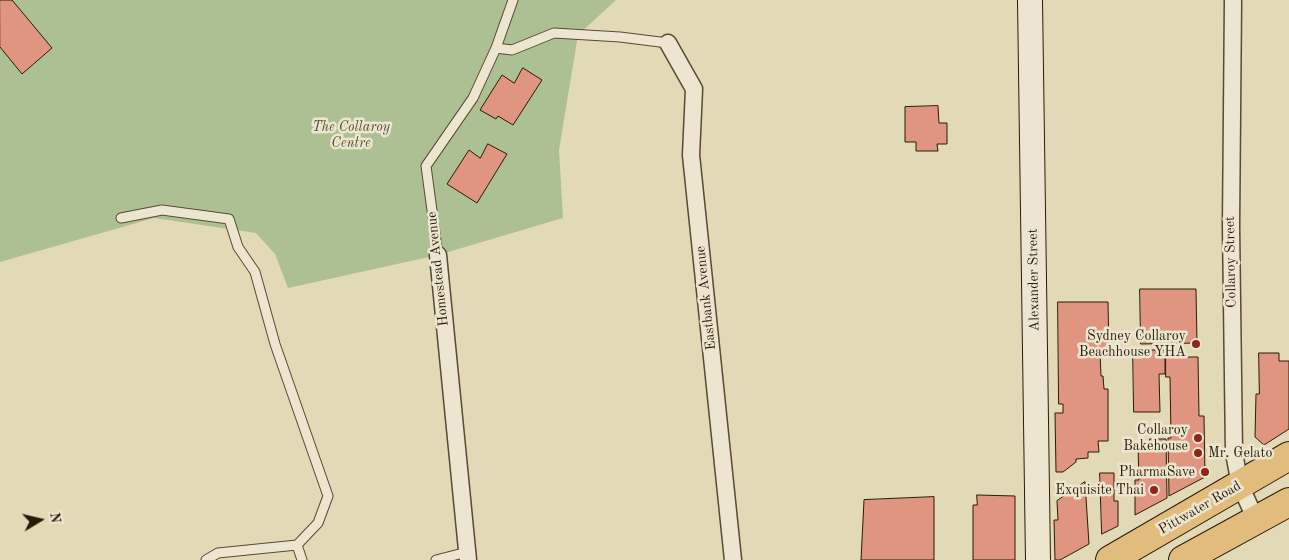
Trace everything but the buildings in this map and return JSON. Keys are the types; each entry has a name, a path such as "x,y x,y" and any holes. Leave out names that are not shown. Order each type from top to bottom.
{"highway":[{"name":"Pittwater Road","path":"1110,560 1289,456"},
{"path":"1198,557 1256,520 1289,502"}],"street":[{"name":"Alexander Street","path":"1030,0 1038,560"},
{"name":"Collaroy Street","path":"1233,0 1231,226 1234,453 1240,485 1256,520"},
{"name":"Eastbank Avenue","path":"668,43 694,89 691,155 733,560"},
{"name":"Homestead Avenue","path":"438,255 467,556"}],"lane":[{"name":"Homestead Avenue","path":"438,255 426,166 473,98 496,48 513,0"},
{"path":"496,48 512,50 554,33 620,37 668,43"},
{"path":"121,218 162,210 229,220 238,247 255,272 275,344 328,496 318,524 296,545 218,553 206,560"},
{"path":"296,545 302,560"},
{"path":"436,560 467,556"}],"green space":[{"name":"The Collaroy Centre","path":"0,0 616,0 578,35 559,150 563,218 438,255 288,288 275,254 256,233 154,218 0,262"}],"place":[{"name":"Sydney Collaroy Beachhouse YHA","path":"1196,344"},
{"name":"Collaroy Bakehouse","path":"1198,438"},
{"name":"Mr. Gelato","path":"1198,453"},
{"name":"PharmaSave","path":"1205,472"},
{"name":"Exquisite Thai","path":"1154,490"}]}
